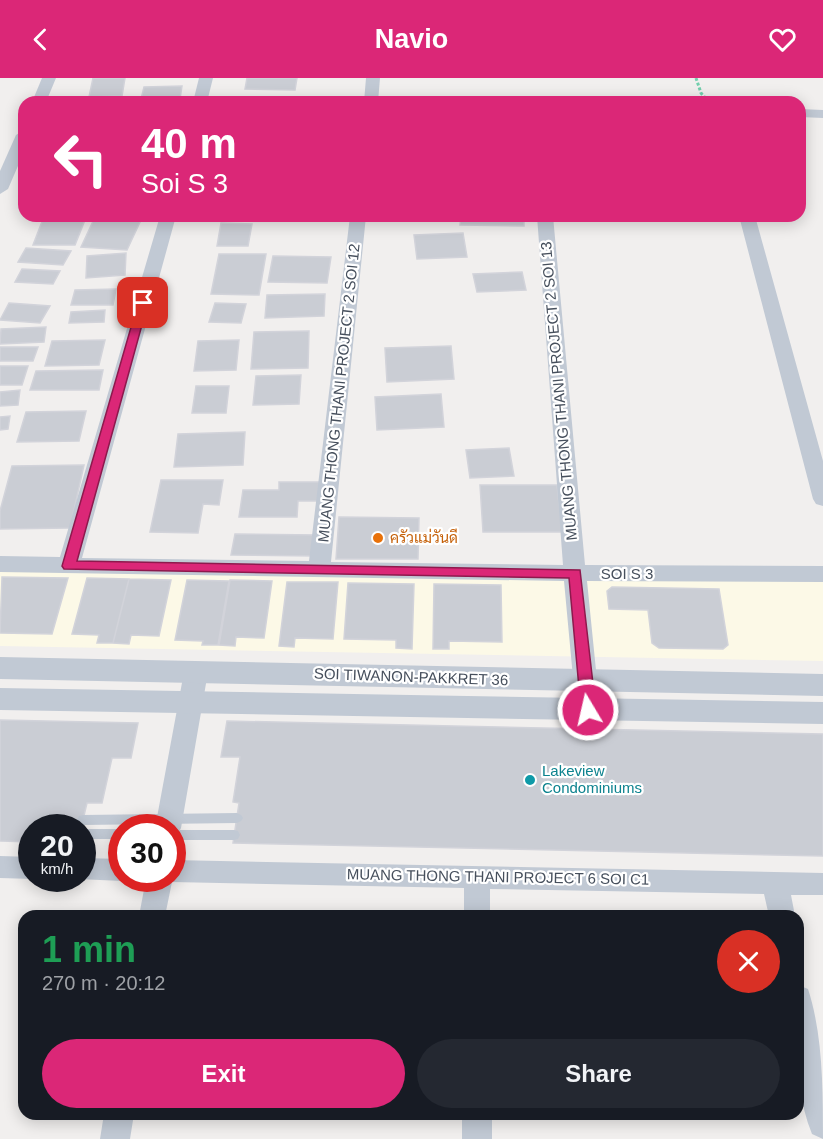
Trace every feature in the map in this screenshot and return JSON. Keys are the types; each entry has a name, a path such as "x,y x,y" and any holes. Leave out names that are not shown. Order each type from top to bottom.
{"street":[{"path":"42,96 49,78"},
{"path":"202,96 206,78"},
{"path":"372,96 373,78"},
{"path":"806,113 823,114"},
{"path":"0,189 18,148"},
{"path":"69,566 166,222"},
{"name":"MUANG THONG THANI PROJECT 2 SOI 12","path":"319,569 357,222"},
{"name":"MUANG THONG THANI PROJECT 2 SOI 13","path":"546,222 588,710"},
{"path":"749,222 823,499"},
{"name":"SOI S 3","path":"0,564 575,573 823,574"},
{"name":"SOI TIWANON-PAKKRET 36","path":"0,668 823,686"},
{"path":"172,814 196,672"},
{"name":"SOI TIWANON-PAKKRET 36","path":"0,699 823,713"},
{"path":"0,867 18,868"},
{"name":"MUANG THONG THANI PROJECT 6 SOI C1","path":"186,871 823,884"},
{"path":"477,877 477,910"},
{"path":"775,883 781,910"},
{"path":"153,910 157,892"},
{"path":"804,1028 823,1124"},
{"path":"114,1139 118,1120"},
{"path":"477,1120 477,1139"}],"lane":[{"path":"186,825 237,818"},
{"path":"186,829 234,835"}],"path":[{"path":"696,78 704,96"}],"shaded area":[{"path":"0,567 823,582 823,661 0,646"}],"building":[{"path":"93,78 125,78 122,96 89,96"},
{"path":"247,78 297,78 295,90 245,89"},
{"path":"182,86 180,96 142,96 144,87"},
{"path":"42,222 84,222 75,245 33,245"},
{"path":"93,222 140,222 127,250 81,247"},
{"path":"460,222 524,222 524,226 460,225"},
{"path":"221,223 252,224 248,246 217,246"},
{"path":"463,233 467,257 417,259 414,235"},
{"path":"26,248 71,251 63,265 18,262"},
{"path":"126,253 125,275 86,278 87,256"},
{"path":"219,254 266,254 259,295 211,294"},
{"path":"273,256 331,257 327,283 268,282"},
{"path":"22,269 60,271 53,284 15,282"},
{"path":"522,272 526,290 477,292 473,274"},
{"path":"116,289 113,305 71,305 75,290"},
{"path":"325,294 324,316 265,318 267,295"},
{"path":"9,303 50,306 40,323 0,320"},
{"path":"215,303 246,304 241,323 209,322"},
{"path":"105,310 104,322 69,323 71,312"},
{"path":"46,327 44,342 0,344 1,329"},
{"path":"309,331 308,368 251,369 254,332"},
{"path":"105,340 99,365 45,366 52,341"},
{"path":"239,340 236,370 194,371 198,341"},
{"path":"451,346 454,379 387,382 385,348"},
{"path":"0,347 38,347 33,361 0,361"},
{"path":"0,366 28,366 22,385 0,385"},
{"path":"103,370 99,390 30,390 36,371"},
{"path":"301,375 299,404 253,405 256,376"},
{"path":"196,386 229,386 226,413 192,413"},
{"path":"20,390 18,405 0,406 0,392"},
{"path":"441,394 444,427 377,430 375,397"},
{"path":"86,411 79,441 17,442 26,412"},
{"path":"10,416 8,429 0,430 0,417"},
{"path":"245,432 243,465 174,467 178,434"},
{"path":"509,448 514,476 470,478 466,450"},
{"path":"84,465 70,528 0,529 0,511 12,466"},
{"path":"161,480 223,480 219,505 203,504 198,533 150,532"},
{"path":"279,482 325,482 324,501 298,501 297,517 239,517 243,490 279,490"},
{"path":"480,485 557,485 562,532 483,532"},
{"name":"ครัวแม่วันดี","path":"339,517 419,518 418,559 336,559"},
{"path":"235,534 317,535 315,556 231,555"},
{"path":"2,577 68,578 52,634 0,633"},
{"path":"87,578 129,579 113,643 97,643 99,635 72,634"},
{"path":"129,579 171,580 159,636 131,635 129,644 113,643"},
{"path":"187,580 229,581 218,645 202,645 203,641 175,640"},
{"path":"230,580 272,581 264,638 236,637 235,646 219,645"},
{"path":"287,582 338,582 333,639 295,638 294,647 279,646"},
{"path":"348,583 414,584 412,649 396,648 396,640 344,639"},
{"path":"434,584 501,585 502,642 449,641 449,649 433,649"},
{"path":"612,587 719,589 728,645 723,649 659,648 652,643 648,610 609,609 607,591"},
{"path":"0,720 138,723 131,758 112,758 102,803 87,803 84,814 18,814 18,842 0,841"},
{"name":"Lakeview Condominiums","path":"227,721 823,734 823,856 233,843 239,803 233,802 240,757 221,757"}],"place":[{"name":"ครัวแม่วันดี","path":"378,538"},
{"name":"Lakeview Condominiums","path":"530,780"}],"route":[{"path":"143,303 69,566 575,573 588,710"}]}
